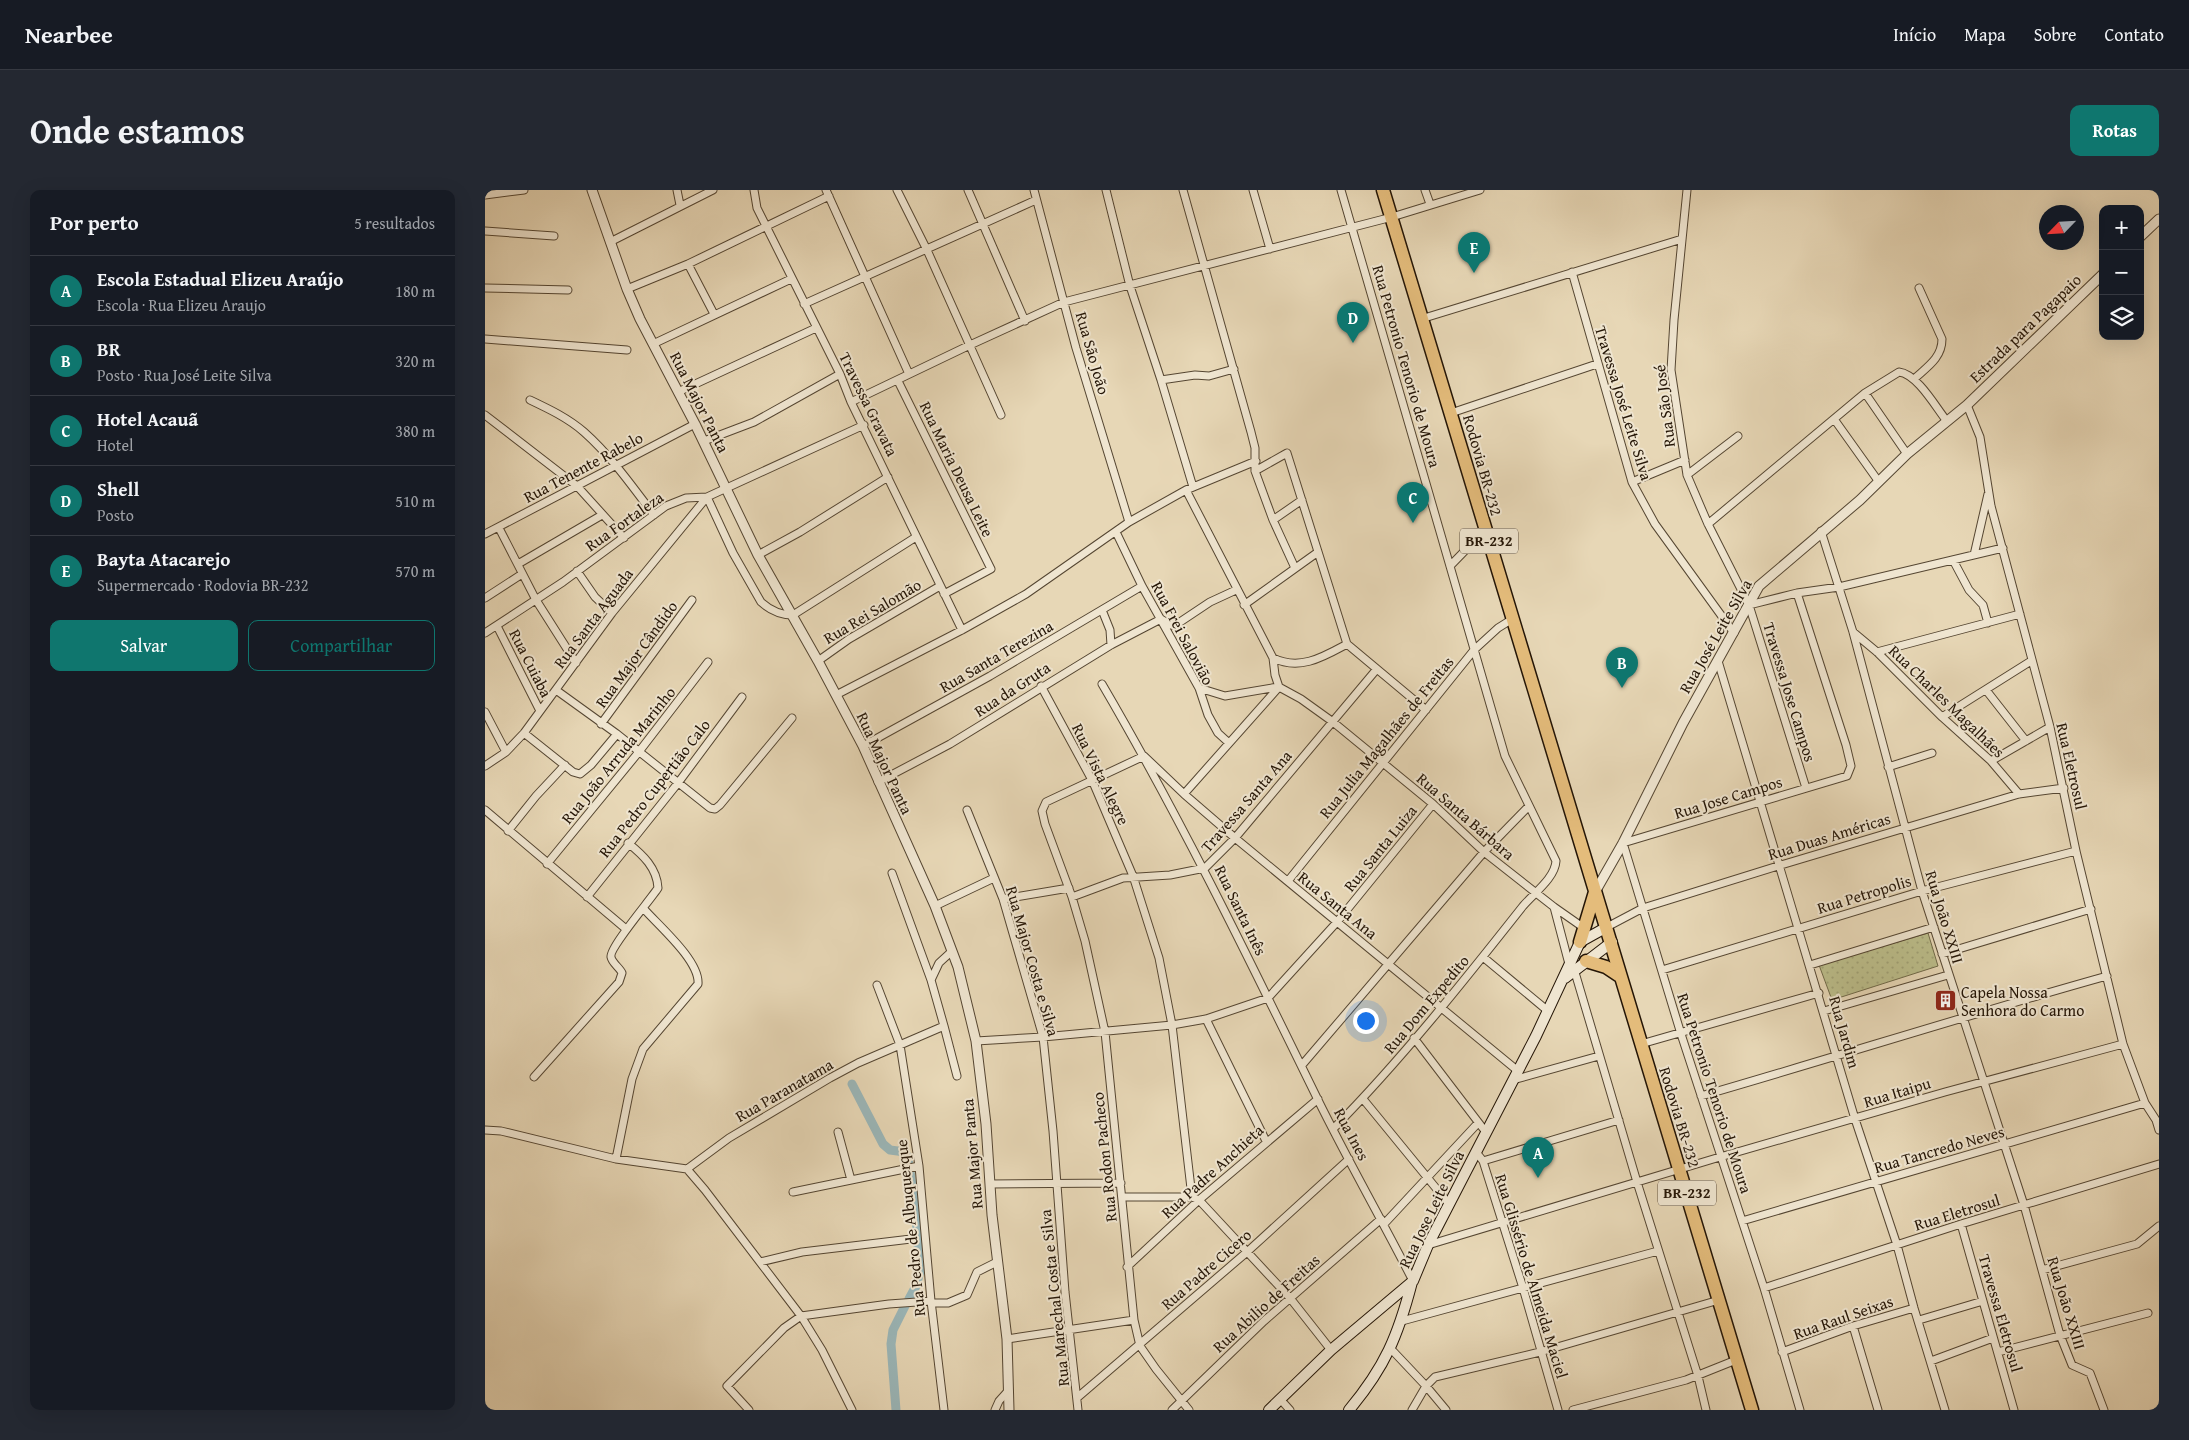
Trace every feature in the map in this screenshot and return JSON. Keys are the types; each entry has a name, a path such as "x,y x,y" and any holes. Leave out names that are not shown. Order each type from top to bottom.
{"highway":[{"name":"Rodovia BR-232","path":"1383,190 1595,892"},
{"name":"BR-232","path":"1595,892 1621,976"},
{"path":"1580,942 1595,892"},
{"path":"1586,961 1606,967 1621,976"},
{"name":"Rodovia BR-232","path":"1621,976 1752,1410"}],"main road":[{"path":"1580,942 1607,927"},
{"name":"Rua Jose Leite Silva","path":"1269,1410 1331,1350 1413,1281 1428,1245 1476,1152 1481,1127 1515,1075 1572,966 1580,942"},
{"name":"Rua Jose Leite Silva","path":"1572,966 1586,961 1612,942"},
{"path":"1349,1410 1391,1350 1402,1321 1413,1281"}],"street":[{"path":"485,195 524,190"},
{"name":"Rua Major Panta","path":"592,190 627,289 758,555 793,615 863,746 935,906 958,967 969,1004 976,1041 986,1124 997,1262 1007,1339 1009,1410"},
{"path":"677,190 680,206"},
{"path":"610,242 713,190"},
{"name":"Travessa Gravata","path":"753,190 757,208 765,226 840,374 851,402 864,425 962,630"},
{"path":"897,190 971,344 1001,415"},
{"path":"968,190 1025,321"},
{"name":"Rua São João","path":"1034,190 1076,348 1129,522"},
{"path":"1106,190 1130,286 1161,380 1190,489 1236,590 1273,658 1279,687"},
{"path":"1183,190 1251,432 1255,472 1273,520 1295,568"},
{"path":"1253,190 1269,249"},
{"name":"Rua Petronio Tenorio de Moura","path":"1341,190 1414,436 1505,756 1529,806"},
{"path":"1425,190 1430,204"},
{"path":"851,402 899,381 909,374 971,344 1064,302 1391,217 1480,190"},
{"name":"Rua São José","path":"1687,190 1673,320 1671,370 1687,475 1708,524 1749,605"},
{"path":"627,289 687,264 827,193 909,374"},
{"path":"804,304 927,250 983,222 1037,200"},
{"path":"2144,233 2159,219"},
{"path":"485,231 554,236"},
{"path":"1421,318 1682,239"},
{"path":"687,264 714,314"},
{"name":"Travessa José Leite Silva","path":"1572,272 1632,482 1655,524 1734,633"},
{"name":"Estrada para Pagapaio","path":"1967,404 2099,278"},
{"path":"653,344 791,279"},
{"path":"485,288 568,290"},
{"path":"1914,379 1938,356 1941,347 1941,339 1919,288"},
{"path":"678,392 816,328"},
{"path":"485,339 627,350"},
{"path":"1451,413 1597,364"},
{"path":"1161,380 1195,375 1209,376 1234,369"},
{"path":"1708,524 1865,393 1899,372 1905,373 1914,379 1946,420"},
{"path":"703,441 754,422 840,374"},
{"name":"Rua Maria Deusa Leite","path":"899,381 991,568 944,594"},
{"path":"1865,393 1907,454"},
{"path":"530,400 563,417 578,428 615,464 654,515"},
{"name":"Rua José Leite Silva","path":"1595,892 1623,843 1675,738 1759,586 1879,482 1907,454 1967,404"},
{"name":"Rua Eletrosul","path":"1967,404 1980,437 1989,492 2031,661 2050,728 2076,850 2123,1044 2145,1103 2156,1120 2159,1130"},
{"path":"485,415 577,486 624,538"},
{"path":"1834,419 1879,482"},
{"name":"Rua Tenente Rabelo","path":"485,534 615,464 695,424"},
{"path":"864,425 726,490 707,497 733,553 761,602 768,608 786,615 793,615 916,537"},
{"path":"1687,475 1738,436"},
{"path":"1255,472 1287,452 1347,644 1426,710"},
{"path":"1632,482 1685,460"},
{"path":"836,695 962,630 1026,594 1129,522 1190,489 1255,461"},
{"path":"758,555 800,532 888,477"},
{"path":"1974,555 1989,492"},
{"name":"Rua Fortaleza","path":"485,633 536,600 666,506 686,498 707,497"},
{"name":"Rua Santa Aguada","path":"485,766 506,752 524,733 612,613 707,497"},
{"path":"1273,520 1302,500"},
{"path":"518,564 602,515"},
{"path":"499,528 536,600 576,663"},
{"path":"1450,566 1485,530"},
{"name":"Rua João XXIII","path":"1821,531 1853,632 1922,891 2024,1205 2060,1335 2073,1365 2090,1373 2104,1410"},
{"name":"Rua Frei Salovião","path":"1116,532 1142,586 1199,688 1208,715 1218,733 1229,744"},
{"path":"1749,605 1797,593 1839,587 2003,548"},
{"path":"1244,605 1318,552"},
{"path":"1953,560 1969,590 1983,604 1988,623"},
{"path":"577,571 595,597 612,613"},
{"path":"485,598 522,574"},
{"name":"Rua Rei Salomão","path":"818,661 849,639 940,586"},
{"name":"Rua Santa Terezina","path":"863,746 990,676 1142,586"},
{"path":"1161,619 1171,625 1177,624 1211,602 1236,590"},
{"name":"Rua Jose Campos","path":"1623,843 1847,776 1851,766 1849,756 1797,593"},
{"name":"Rua Major Cândido","path":"601,724 692,600"},
{"name":"Travessa Jose Campos","path":"1749,605 1806,788"},
{"path":"1102,610 1110,630 1111,644"},
{"path":"1877,652 2020,614"},
{"name":"Rua Julia Magalhães de Freitas","path":"1288,881 1381,763 1474,650 1498,628 1513,618"},
{"name":"Rua da Gruta","path":"878,782 950,744 1111,644 1161,619"},
{"name":"Rua Cuiaba","path":"497,626 540,711"},
{"name":"Rua Charles Magalhães","path":"1853,632 1877,652 1991,761 2019,794"},
{"path":"1273,658 1287,664 1315,660 1347,644"},
{"name":"Rua Jardim","path":"1718,661 1781,864 1855,1119 1897,1245 1945,1410"},
{"path":"1943,717 2031,661"},
{"name":"Rua João Arruda Marinho","path":"547,864 638,753 709,662"},
{"name":"Travessa Santa Ana","path":"1072,896 1133,876 1170,875 1205,868 1235,838 1376,670"},
{"name":"Rua Santa Inês","path":"1102,684 1205,868 1268,998"},
{"name":"Rua Vista Alegre","path":"1041,686 1093,780 1133,876 1159,958 1172,1025 1196,1198"},
{"path":"1184,794 1279,687"},
{"path":"1199,688 1219,696 1231,696 1279,687 1301,699 1333,722"},
{"path":"556,690 617,734 638,753 709,808 715,809 792,718"},
{"path":"1986,690 2026,741"},
{"name":"Rua Pedro Cupertião Calo","path":"587,897 628,843 678,783 742,696"},
{"path":"485,712 506,752"},
{"name":"Rua Santa Bárbara","path":"1333,722 1433,804 1484,852 1554,908 1584,928"},
{"path":"1991,761 2050,728"},
{"path":"524,733 573,772 579,774 586,770 617,734"},
{"path":"1888,767 1932,753"},
{"path":"1003,900 1069,888 1045,824 1042,811 1046,802 1144,756"},
{"name":"Rua Santa Ana","path":"1144,756 1235,838 1440,1008 1515,1075"},
{"path":"508,830 565,765"},
{"name":"Rua Duas Américas","path":"1607,927 1643,908 1781,864 2019,794 2064,788"},
{"name":"Rua Santa Luiza","path":"1268,998 1337,922 1433,804"},
{"path":"1302,1065 1484,852 1529,806"},
{"name":"Rua Dom Expedito","path":"1333,1129 1363,1099 1556,868 1557,861 1549,842 1529,806"},
{"path":"485,810 626,929"},
{"name":"Rua Major Costa e Silva","path":"967,810 1003,900 1043,1037 1056,1184"},
{"path":"534,1077 619,982 622,973 611,958 611,953 626,929 644,909 658,888 656,874 650,865 628,843"},
{"name":"Rua Petronio Tenorio de Moura","path":"1623,843 1681,1034 1764,1288 1800,1410"},
{"name":"Rua Petropolis","path":"1661,970 1922,891 2076,850"},
{"path":"892,873 931,980 957,1076"},
{"path":"935,906 994,878"},
{"name":"Rua Rodon Pacheco","path":"1069,888 1085,941 1105,1032 1123,1197 1127,1267 1134,1320 1140,1346 1189,1410"},
{"path":"1554,908 1698,1376 1706,1410"},
{"path":"616,1159 633,1079 643,1049 698,984 697,972 690,960 644,909"},
{"path":"1942,954 2091,909"},
{"path":"1811,965 1934,927"},
{"path":"931,980 939,964 951,952"},
{"path":"1483,957 1548,1011"},
{"path":"1824,1012 1948,975"},
{"path":"1701,1096 1964,1016 2107,976"},
{"name":"Rua Pedro de Albuquerque","path":"877,985 901,1044 913,1168 945,1410"},
{"path":"1641,1044 1819,993"},
{"path":"976,1041 1105,1032 1172,1025 1206,1019 1268,998"},
{"name":"Rua Ines","path":"1268,998 1333,1129 1413,1281"},
{"path":"1206,1019 1266,1141"},
{"name":"Rua Paranatama","path":"687,1170 729,1138 858,1062 944,1026"},
{"path":"1414,1038 1481,1127"},
{"name":"Rua Itaipu","path":"1428,1245 1503,1224 1720,1156 2123,1044"},
{"path":"1515,1075 1599,1056"},
{"name":"Rua Padre Anchieta","path":"1127,1267 1196,1198 1318,1099"},
{"path":"1363,1099 1449,1204"},
{"name":"Rua Tancredo Neves","path":"1742,1221 2145,1103"},
{"path":"1483,1161 1619,1120"},
{"name":"Rua Abilio de Freitas","path":"1172,1410 1250,1334 1290,1298 1382,1222 1481,1127"},
{"path":"485,1130 501,1131 616,1159 687,1170 705,1190 801,1316 822,1350 852,1410"},
{"path":"838,1132 851,1180"},
{"name":"Rua Glissério de Almeida Maciel","path":"1476,1152 1483,1161 1523,1288 1558,1410"},
{"name":"Rua Padre Cicero","path":"1078,1397 1140,1346 1349,1159"},
{"name":"Rua Eletrosul","path":"1764,1288 1961,1224 2159,1164"},
{"path":"793,1192 913,1168"},
{"path":"991,1184 1121,1183"},
{"name":"Rua Marechal Costa e Silva","path":"1056,1184 1078,1410"},
{"path":"1123,1197 1196,1198 1290,1298 1331,1350"},
{"name":"Travessa Eletrosul","path":"1961,1224 1998,1352 2011,1409"},
{"path":"2042,1270 2137,1244 2159,1226"},
{"path":"761,1262 802,1252 911,1239"},
{"path":"1402,1321 1658,1251"},
{"path":"749,1410 727,1386 784,1328 801,1316 889,1304 949,1303 967,1296 977,1272 997,1262"},
{"path":"1412,1410 1426,1386 1435,1378 1540,1352 1719,1300"},
{"path":"1919,1320 1983,1301"},
{"name":"Rua Raul Seixas","path":"1782,1352 1853,1326 1914,1308"},
{"path":"1998,1352 2148,1313"},
{"path":"1007,1339 1134,1320"},
{"path":"1853,1326 1878,1410"},
{"path":"1931,1362 1993,1338"},
{"path":"1391,1350 1446,1410"},
{"path":"1573,1410 1698,1376 1736,1360"},
{"path":"995,1410 999,1401 1008,1391"},
{"path":"1280,1399 1290,1410"}],"green space":[{"path":"1928,933 1938,966 1832,1000 1819,965"}],"waterway":[{"path":"852,1084 883,1144 890,1150 905,1152 908,1158 915,1205 920,1271 916,1286 909,1299"},
{"path":"896,1410 891,1344 893,1330 906,1304"}],"place":[{"name":"Bayta Atacarejo","path":"1474,273"},
{"name":"Shell","path":"1353,343"},
{"name":"Hotel Acauã","path":"1413,523"},
{"name":"BR","path":"1622,688"},
{"name":"Capela Nossa Senhora do Carmo","path":"1945,1001"},
{"name":"Escola Estadual Elizeu Araújo","path":"1538,1178"}]}
